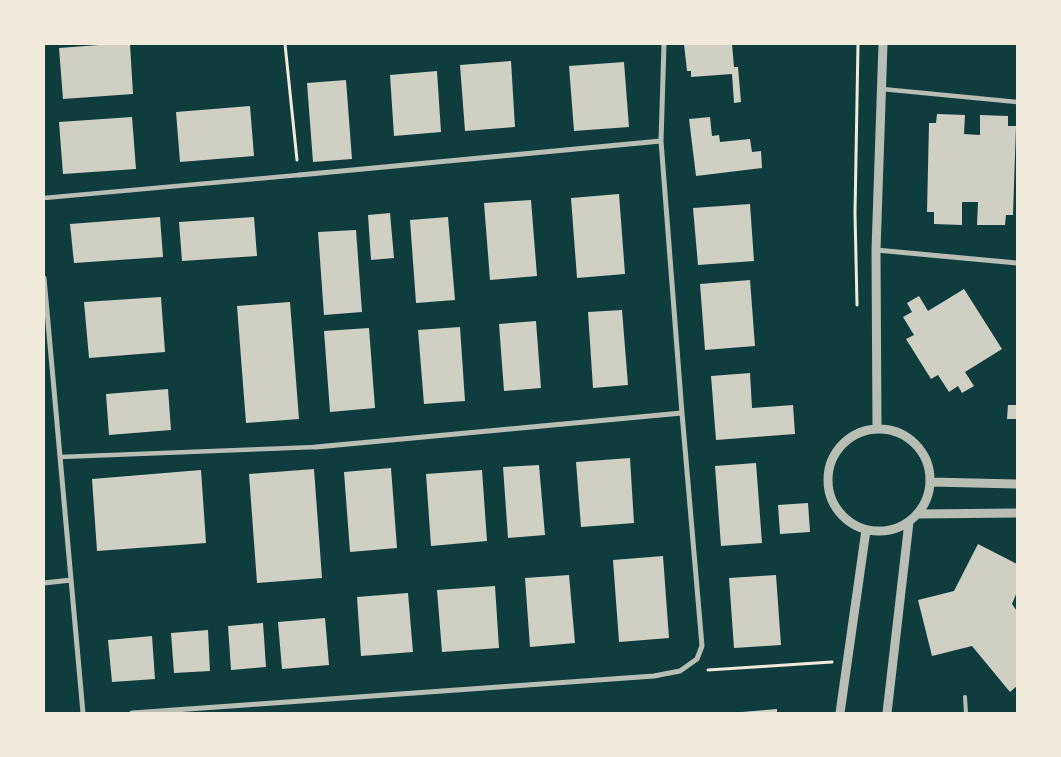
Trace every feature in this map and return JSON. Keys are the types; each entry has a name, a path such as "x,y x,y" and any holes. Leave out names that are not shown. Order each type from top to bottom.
{"street":[{"path":"132,713 654,676 680,671 697,659 702,646 661,141 664,44"},
{"path":"877,428 876,250 882,44"},
{"path":"880,89 1017,102"},
{"path":"44,198 661,141"},
{"path":"876,250 1017,263"},
{"path":"44,278 83,713"},
{"path":"60,457 316,447 682,413"},
{"path":"877,428 895,430 911,439 923,453 929,470 930,482 926,502 918,514 909,522 896,529 881,532 866,530 851,524 834,506 830,498 827,482 828,466 836,451 846,439 861,431 877,428"},
{"path":"930,482 1017,484"},
{"path":"918,514 1017,513"},
{"path":"887,713 909,522"},
{"path":"840,713 866,530"},
{"path":"44,584 71,580"}],"lane":[{"path":"965,697 966,713"}],"path":[{"path":"285,44 298,175"},
{"path":"858,44 855,213 858,312"},
{"path":"680,671 848,662"}],"building":[{"path":"130,44 133,94 63,99 59,48"},
{"path":"684,44 732,44 734,67 738,67 741,102 734,103 732,74 691,77 691,71 687,71"},
{"path":"511,61 515,127 465,131 460,65"},
{"path":"624,62 629,127 574,131 569,66"},
{"path":"437,71 441,132 394,136 390,75"},
{"path":"346,80 352,159 313,162 307,83"},
{"path":"250,106 254,156 180,162 176,112"},
{"path":"937,114 965,115 964,134 980,135 980,115 1008,116 1008,126 1016,126 1013,215 1006,215 1005,225 977,225 978,202 962,202 962,225 934,224 934,212 927,212 929,123 936,123"},
{"path":"132,117 136,169 63,174 59,122"},
{"path":"710,117 712,136 719,135 720,142 750,139 752,152 761,151 762,168 696,176 689,119"},
{"path":"619,194 625,274 577,278 571,198"},
{"path":"531,200 537,276 490,280 484,203"},
{"path":"750,204 754,261 698,265 693,208"},
{"path":"390,213 394,258 371,260 368,215"},
{"path":"160,217 163,257 74,263 70,224"},
{"path":"254,217 257,256 182,261 179,222"},
{"path":"448,217 455,300 416,303 410,220"},
{"path":"356,230 362,312 324,315 318,232"},
{"path":"750,280 755,346 705,350 700,284"},
{"path":"964,289 1002,349 965,372 974,386 962,393 958,386 949,392 938,375 931,379 906,339 914,335 903,317 912,312 907,303 919,296 928,311"},
{"path":"161,297 165,352 89,358 84,302"},
{"path":"290,302 299,419 246,423 237,306"},
{"path":"622,310 628,385 593,388 588,312"},
{"path":"536,321 541,388 504,391 499,324"},
{"path":"460,327 465,401 424,404 418,330"},
{"path":"369,328 375,408 330,412 324,331"},
{"path":"750,373 752,408 793,405 795,434 716,440 711,376"},
{"path":"168,389 171,430 109,435 106,394"},
{"path":"1008,405 1017,405 1017,419 1007,419"},
{"path":"630,458 634,523 581,527 576,462"},
{"path":"756,463 762,543 721,546 715,466"},
{"path":"539,465 545,535 508,538 503,467"},
{"path":"391,468 397,548 350,552 344,472"},
{"path":"314,469 322,578 257,583 249,474"},
{"path":"201,470 206,543 97,551 92,479"},
{"path":"482,470 487,541 431,546 426,474"},
{"path":"808,503 810,532 780,534 778,505"},
{"path":"978,544 1017,564 1017,592 1012,604 1017,611 1017,686 1010,692 972,646 932,656 918,600 954,591"},
{"path":"663,556 669,638 619,642 613,560"},
{"path":"569,575 575,643 530,647 525,578"},
{"path":"776,575 781,645 734,648 729,578"},
{"path":"495,586 499,648 442,652 437,590"},
{"path":"408,593 413,652 361,656 357,597"},
{"path":"325,618 329,665 282,669 278,622"},
{"path":"263,623 266,667 231,670 228,626"},
{"path":"208,630 210,671 174,673 171,633"},
{"path":"152,636 155,679 112,682 108,640"},
{"path":"777,709 777,713 742,713 742,712"}]}
